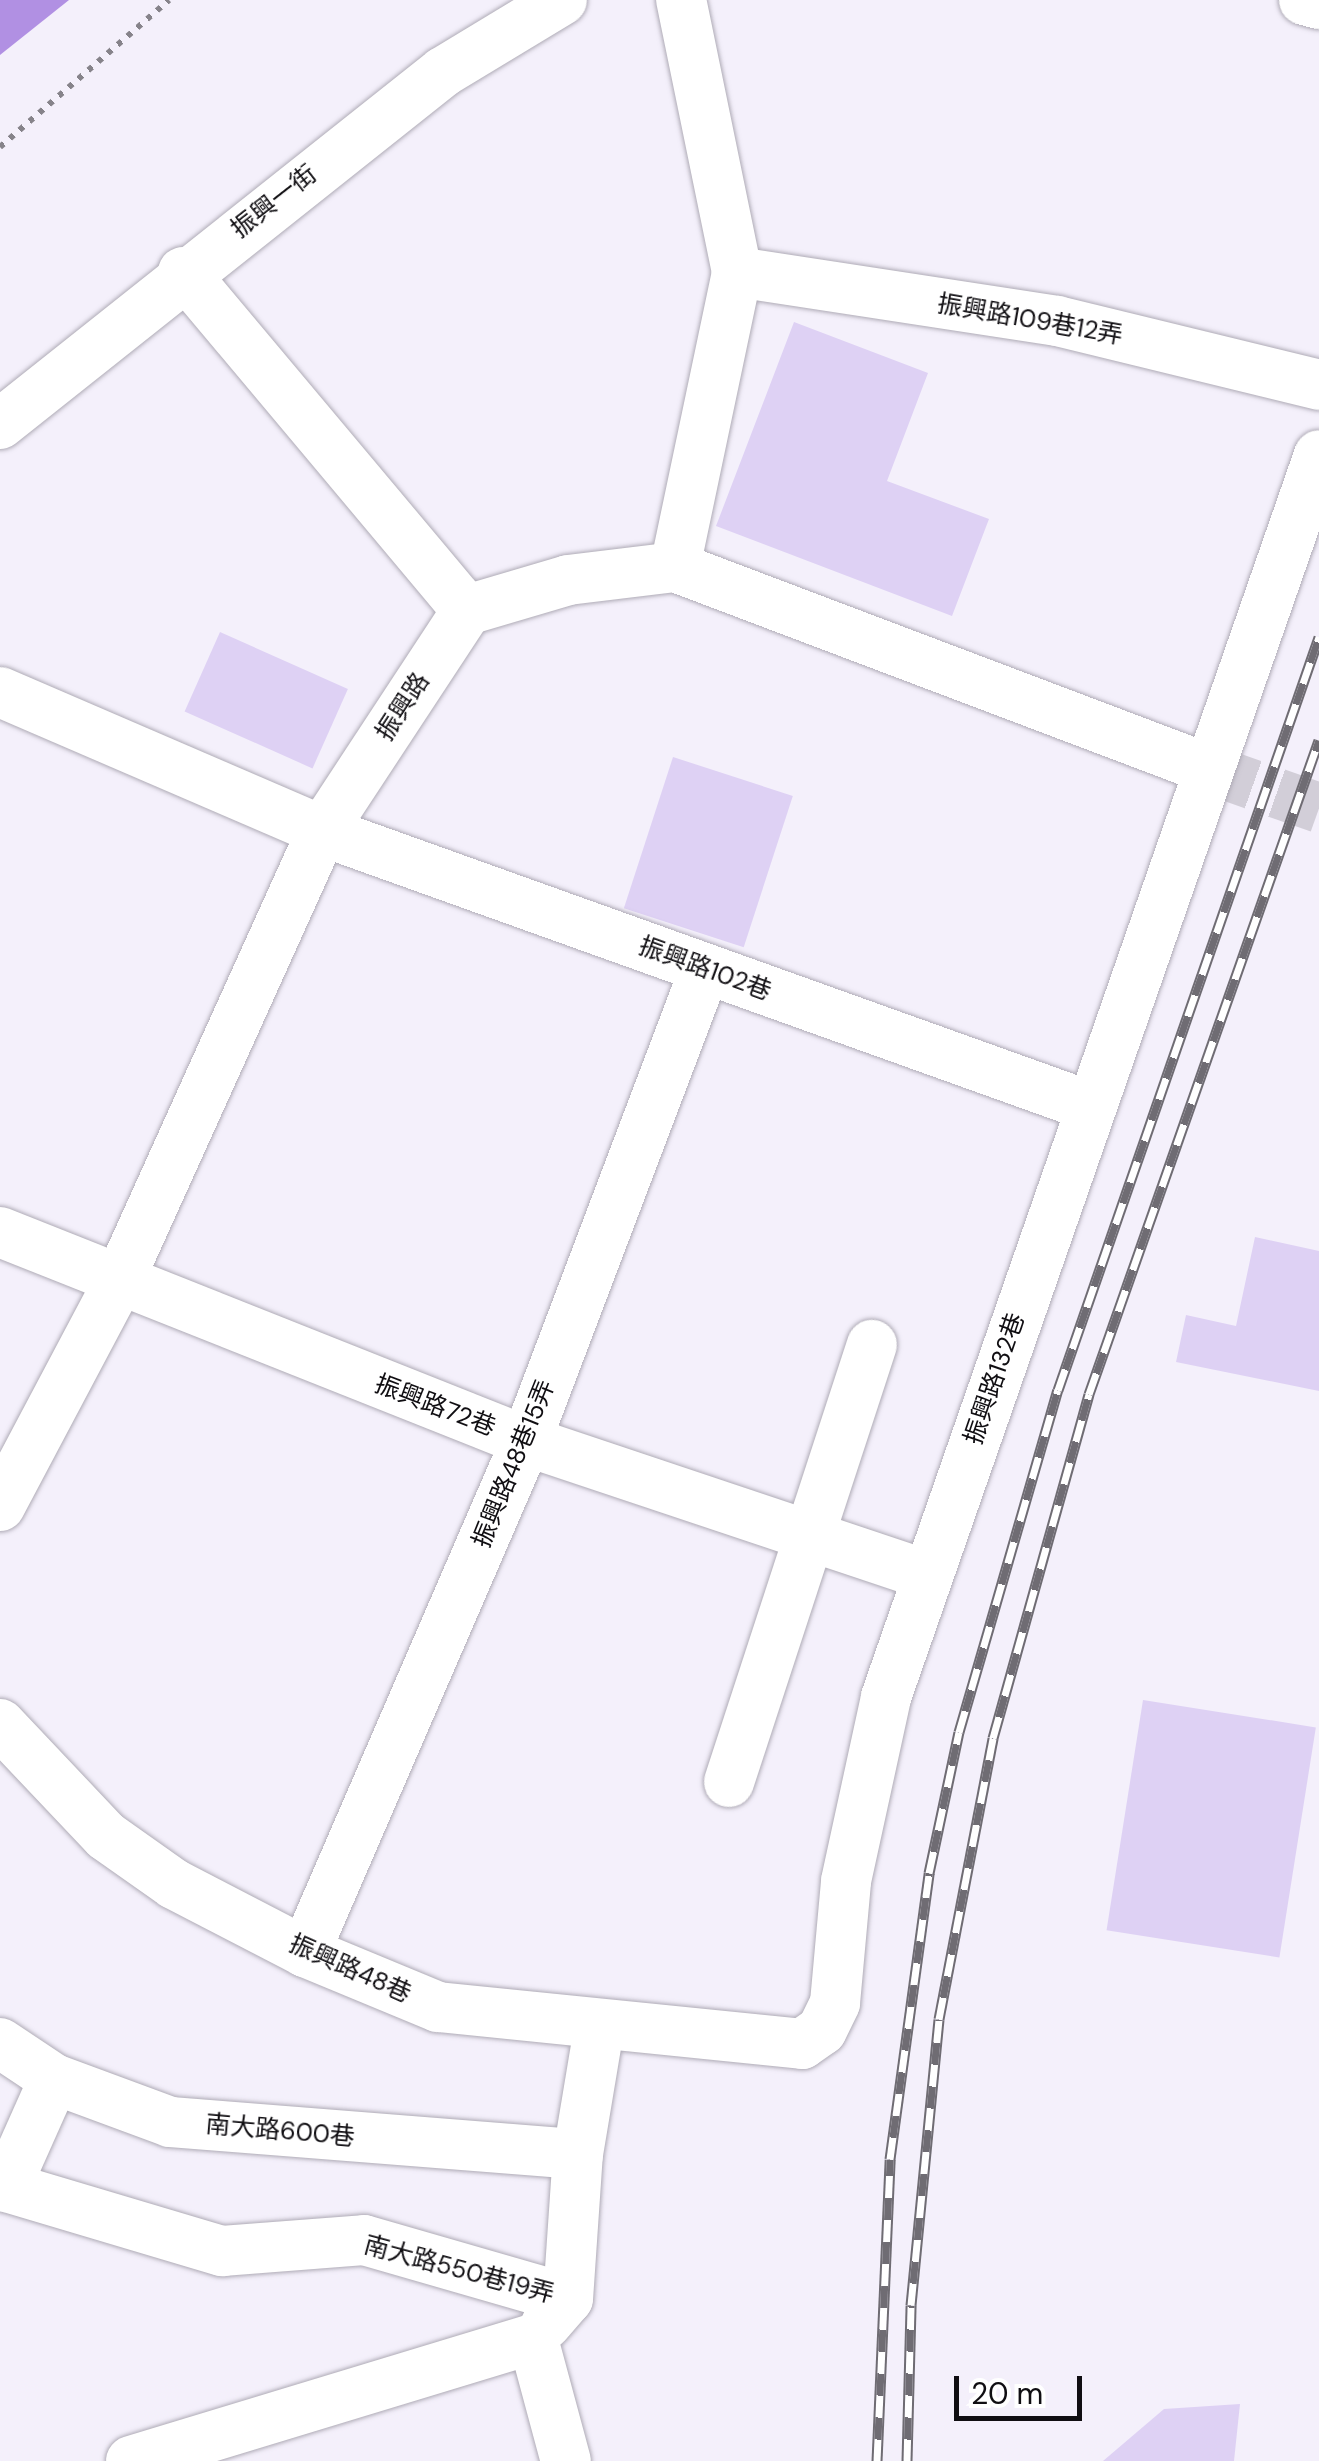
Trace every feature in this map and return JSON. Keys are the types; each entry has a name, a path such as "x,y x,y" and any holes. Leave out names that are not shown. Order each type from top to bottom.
{"street":[{"name":"振興一街","path":"0,424 182,272 443,72 562,0"},
{"path":"675,568 737,272 681,0"},
{"path":"1304,0 1319,4"},
{"path":"182,272 467,610 568,580 675,568 1206,768"},
{"name":"振興路109巷12弄","path":"737,272 1057,321 1319,385"},
{"name":"振興路132巷","path":"834,2003 864,1781 927,1575 1206,768 1319,455"},
{"name":"振興路","path":"0,1506 118,1283 322,830 467,610"},
{"name":"振興路102巷","path":"0,692 322,830 1089,1106"},
{"name":"振興路48巷15弄","path":"306,1952 526,1441 705,969"},
{"name":"振興路72巷","path":"0,1232 118,1283 526,1441 927,1575"},
{"path":"729,1782 872,1345"},
{"name":"振興路48巷","path":"0,1724 106,1836 174,1884 306,1952 438,2007 599,2028 802,2044 822,2030 834,2003"},
{"path":"130,2461 533,2339 568,2299 578,2154 599,2028"},
{"name":"南大路600巷","path":"0,2043 54,2079 170,2122 578,2154"},
{"path":"3,2186 54,2079"},
{"name":"南大路550巷19弄","path":"3,2186 222,2251 364,2240 568,2299"},
{"path":"533,2339 566,2461"}],"path":[{"path":"0,147 169,0"}],"shaded area":[{"path":"0,0 69,0 0,55"}],"building":[{"path":"794,322 928,373 887,481 989,519 952,616 716,526"},
{"path":"220,632 348,689 313,768 185,711"},
{"path":"673,757 793,796 744,947 624,908"},
{"path":"1255,1237 1319,1251 1319,1391 1176,1362 1186,1315 1236,1326"},
{"path":"1143,1700 1316,1727 1279,1958 1107,1930"},
{"path":"1240,2404 1234,2461 1103,2461 1164,2409"}],"tunnel":[{"path":"1206,768 1319,808"}],"railway":[{"path":"877,2461 890,2159 929,1873 959,1732 1058,1390 1319,637"},
{"path":"907,2461 911,2305 939,2019 993,1738 1089,1394 1319,740"}]}
